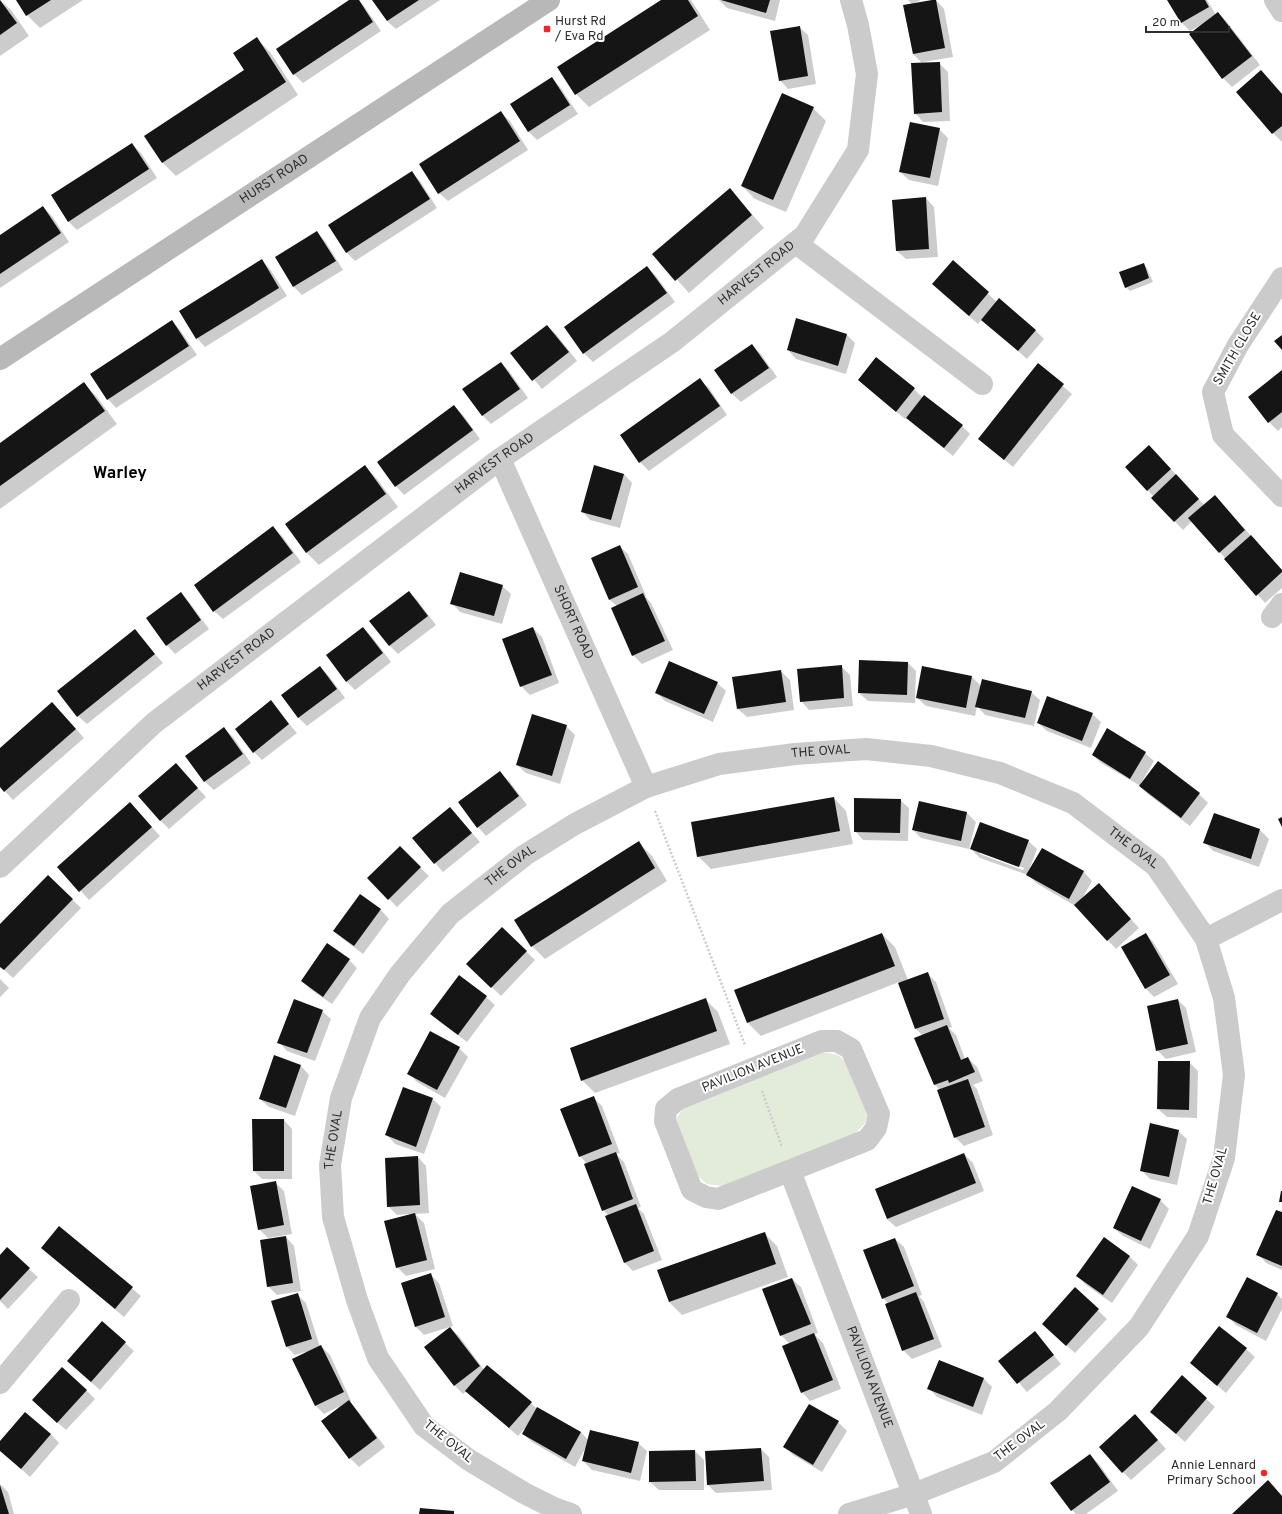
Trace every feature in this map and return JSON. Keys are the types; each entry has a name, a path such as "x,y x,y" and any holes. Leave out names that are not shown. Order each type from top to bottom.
{"street":[{"name":"HURST ROAD","path":"0,359 549,0"},
{"name":"HARVEST ROAD","path":"0,867 154,723 500,459 672,342 805,236 858,150 866,74 858,25 851,0"},
{"path":"1275,0 1282,11"},
{"path":"796,243 982,384"},
{"name":"SMITH CLOSE","path":"1282,278 1238,345 1213,392 1223,435 1282,496"},
{"name":"SHORT ROAD","path":"500,459 646,786"},
{"name":"THE OVAL","path":"571,1514 554,1508 524,1493 470,1460 424,1426 378,1358 357,1300 333,1217 330,1165 341,1098 370,1018 400,974 450,914 525,855 575,824 646,786 719,764 795,754 866,749 931,756 1000,773 1073,803 1156,866 1206,939 1224,998 1234,1075 1224,1158 1198,1236 1139,1327 1058,1412 994,1462 914,1494 849,1514"},
{"path":"1206,939 1282,900"},
{"name":"PAVILION AVENUE","path":"822,1041 837,1041 851,1050 879,1114 876,1128 867,1140 718,1199 706,1198 692,1190 665,1121 666,1109 678,1099 754,1068 822,1041"},
{"name":"PAVILION AVENUE","path":"790,1171 921,1514"},
{"path":"0,1383 69,1300"}],"path":[{"path":"646,786 754,1068 790,1171"}],"green space":[{"path":"823,1052 838,1055 847,1063 869,1110 866,1122 853,1136 722,1186 707,1184 698,1176 676,1133 677,1118 684,1107"}],"building":[{"path":"0,0 17,23 0,35"},
{"path":"16,0 51,0 26,16"},
{"path":"349,0 359,0 373,22 293,75 276,49"},
{"path":"372,0 419,0 387,21"},
{"path":"661,0 688,0 698,16 575,95 557,67"},
{"path":"721,0 770,0 766,13"},
{"path":"936,0 945,48 913,54 903,5"},
{"path":"1167,0 1205,0 1209,7 1181,23"},
{"path":"1218,12 1252,56 1222,79 1189,34"},
{"path":"800,26 808,76 779,81 770,31"},
{"path":"257,37 286,82 162,163 144,136 244,70 233,53"},
{"path":"940,62 942,112 914,114 911,63"},
{"path":"1261,70 1282,94 1282,126 1272,134 1236,92"},
{"path":"552,77 570,105 528,132 510,104"},
{"path":"782,93 814,107 773,200 741,186"},
{"path":"501,111 520,141 438,194 419,164"},
{"path":"910,122 940,128 930,178 899,172"},
{"path":"132,143 149,169 68,222 51,195"},
{"path":"412,171 430,199 346,253 328,225"},
{"path":"730,188 752,215 675,281 652,254"},
{"path":"926,197 929,249 896,251 892,200"},
{"path":"43,206 61,233 0,274 0,235"},
{"path":"317,231 336,261 293,287 275,257"},
{"path":"262,259 279,288 196,339 179,311"},
{"path":"953,260 989,292 969,316 932,284"},
{"path":"1144,263 1149,278 1125,288 1119,272"},
{"path":"647,266 667,293 583,354 564,327"},
{"path":"999,298 1036,330 1018,351 981,320"},
{"path":"796,318 847,334 838,366 787,350"},
{"path":"172,320 189,346 107,400 90,374"},
{"path":"547,325 569,352 532,381 510,353"},
{"path":"1282,335 1282,350 1274,341"},
{"path":"752,344 769,368 731,394 714,370"},
{"path":"876,357 915,388 896,412 858,380"},
{"path":"501,362 520,389 482,416 462,389"},
{"path":"1038,363 1064,384 1004,460 978,439"},
{"path":"1282,370 1282,412 1268,423 1248,397"},
{"path":"700,378 720,406 639,463 620,435"},
{"path":"84,382 105,411 0,486 0,443"},
{"path":"924,395 963,425 944,448 906,418"},
{"path":"454,405 473,430 395,487 377,462"},
{"path":"1149,445 1171,469 1147,491 1125,467"},
{"path":"365,465 386,494 306,553 285,524"},
{"path":"594,465 624,474 611,520 581,512"},
{"path":"1176,474 1199,499 1174,522 1151,498"},
{"path":"1215,495 1245,530 1219,553 1188,518"},
{"path":"273,526 293,553 213,612 194,585"},
{"path":"1251,535 1282,570 1282,572 1256,596 1224,559"},
{"path":"620,545 638,587 609,600 591,558"},
{"path":"460,572 503,585 494,616 450,604"},
{"path":"409,591 428,616 389,646 369,621"},
{"path":"181,592 201,620 166,646 146,618"},
{"path":"643,593 665,641 632,656 611,608"},
{"path":"363,627 383,653 346,682 326,655"},
{"path":"533,627 552,675 520,687 502,639"},
{"path":"135,629 155,654 77,717 57,691"},
{"path":"859,660 908,662 907,695 858,693"},
{"path":"669,661 718,682 704,714 655,693"},
{"path":"842,665 844,698 800,702 797,669"},
{"path":"320,666 337,689 298,718 281,695"},
{"path":"922,666 972,676 966,708 916,698"},
{"path":"781,670 786,702 737,709 732,677"},
{"path":"982,679 1032,691 1025,718 975,707"},
{"path":"1047,696 1093,713 1082,741 1037,723"},
{"path":"271,700 289,724 253,753 235,729"},
{"path":"52,702 76,729 4,792 0,787 0,748"},
{"path":"532,714 567,725 552,776 516,765"},
{"path":"224,727 243,754 204,782 185,756"},
{"path":"1107,728 1146,752 1130,779 1092,755"},
{"path":"1158,761 1200,793 1181,818 1139,786"},
{"path":"176,763 198,788 160,821 138,796"},
{"path":"500,771 519,796 477,828 458,802"},
{"path":"834,797 840,831 697,857 691,822"},
{"path":"854,798 901,799 900,833 854,832"},
{"path":"919,801 967,812 961,841 912,830"},
{"path":"130,802 152,827 79,892 57,867"},
{"path":"450,807 472,833 434,864 412,838"},
{"path":"1214,813 1260,829 1251,859 1203,843"},
{"path":"1282,817 1282,827 1278,819"},
{"path":"980,822 1029,840 1019,867 970,849"},
{"path":"639,841 655,868 531,947 514,920"},
{"path":"400,846 421,867 388,900 367,878"},
{"path":"1042,848 1084,871 1069,899 1026,875"},
{"path":"48,875 73,899 4,970 0,967 0,924"},
{"path":"1099,883 1131,919 1107,941 1074,905"},
{"path":"360,894 381,909 354,946 333,931"},
{"path":"502,927 527,951 491,988 466,964"},
{"path":"882,933 895,966 747,1023 734,990"},
{"path":"1146,933 1170,975 1145,989 1121,947"},
{"path":"327,943 350,959 323,997 301,981"},
{"path":"928,972 944,1019 915,1029 898,983"},
{"path":"459,975 487,996 458,1035 430,1014"},
{"path":"706,998 717,1031 581,1081 570,1048"},
{"path":"294,999 323,1010 307,1053 277,1043"},
{"path":"1178,999 1188,1044 1156,1051 1147,1006"},
{"path":"947,1025 961,1060 968,1057 975,1072 949,1083 948,1080 934,1085 914,1038"},
{"path":"430,1031 460,1047 437,1090 407,1074"},
{"path":"274,1055 301,1065 286,1108 259,1099"},
{"path":"1158,1061 1190,1061 1189,1110 1157,1109"},
{"path":"968,1079 985,1127 954,1138 937,1090"},
{"path":"403,1087 433,1098 416,1147 385,1135"},
{"path":"594,1096 612,1144 579,1157 560,1109"},
{"path":"252,1119 284,1119 284,1171 253,1171"},
{"path":"1150,1123 1179,1130 1169,1177 1140,1171"},
{"path":"616,1152 633,1199 602,1211 584,1164"},
{"path":"964,1153 976,1183 887,1219 875,1189"},
{"path":"418,1156 420,1205 387,1207 385,1158"},
{"path":"276,1181 284,1225 258,1230 250,1186"},
{"path":"1132,1186 1161,1199 1141,1241 1113,1228"},
{"path":"1281,1191 1282,1202 1279,1202"},
{"path":"636,1204 654,1251 624,1263 605,1216"},
{"path":"1276,1210 1282,1212 1282,1266 1256,1255"},
{"path":"415,1213 427,1260 396,1268 384,1221"},
{"path":"59,1226 133,1287 115,1309 41,1248"},
{"path":"765,1232 776,1264 669,1302 657,1270"},
{"path":"286,1236 293,1283 267,1287 260,1240"},
{"path":"1104,1237 1130,1256 1103,1295 1076,1276"},
{"path":"895,1238 914,1286 882,1299 863,1250"},
{"path":"7,1247 30,1268 0,1300 0,1255"},
{"path":"431,1273 445,1317 415,1327 401,1283"},
{"path":"1247,1277 1278,1293 1257,1333 1226,1317"},
{"path":"792,1278 811,1324 780,1336 762,1289"},
{"path":"1075,1287 1099,1309 1066,1346 1042,1324"},
{"path":"916,1292 934,1339 902,1351 885,1304"},
{"path":"298,1293 312,1339 286,1347 271,1301"},
{"path":"102,1321 126,1342 91,1382 67,1361"},
{"path":"1219,1326 1247,1348 1217,1386 1190,1363"},
{"path":"450,1327 480,1366 454,1386 424,1347"},
{"path":"1035,1331 1054,1355 1017,1384 998,1361"},
{"path":"814,1333 833,1380 801,1393 782,1346"},
{"path":"321,1345 344,1392 315,1406 292,1359"},
{"path":"939,1360 984,1378 973,1407 927,1389"},
{"path":"487,1365 532,1402 509,1428 465,1391"},
{"path":"62,1367 87,1390 57,1423 32,1400"},
{"path":"1182,1375 1207,1398 1176,1434 1150,1412"},
{"path":"349,1400 377,1438 349,1459 321,1421"},
{"path":"809,1404 839,1421 813,1465 783,1447"},
{"path":"537,1407 581,1432 566,1459 522,1434"},
{"path":"25,1412 51,1434 21,1469 0,1451 0,1441"},
{"path":"1135,1414 1158,1440 1122,1473 1099,1447"},
{"path":"590,1430 639,1442 631,1473 582,1461"},
{"path":"761,1448 764,1481 707,1485 705,1451"},
{"path":"695,1450 696,1481 649,1482 649,1451"},
{"path":"1090,1454 1110,1482 1071,1511 1050,1483"},
{"path":"1268,1480 1282,1496 1282,1514 1232,1514"},
{"path":"0,1485 9,1514 0,1514"},
{"path":"420,1508 454,1511 454,1514 419,1514"}],"place":[{"name":"Hurst Rd / Eva Rd","path":"547,29"},
{"name":"Annie Lennard Primary School","path":"1264,1473"}],"district":[{"name":"Warley","path":"120,474"}]}
